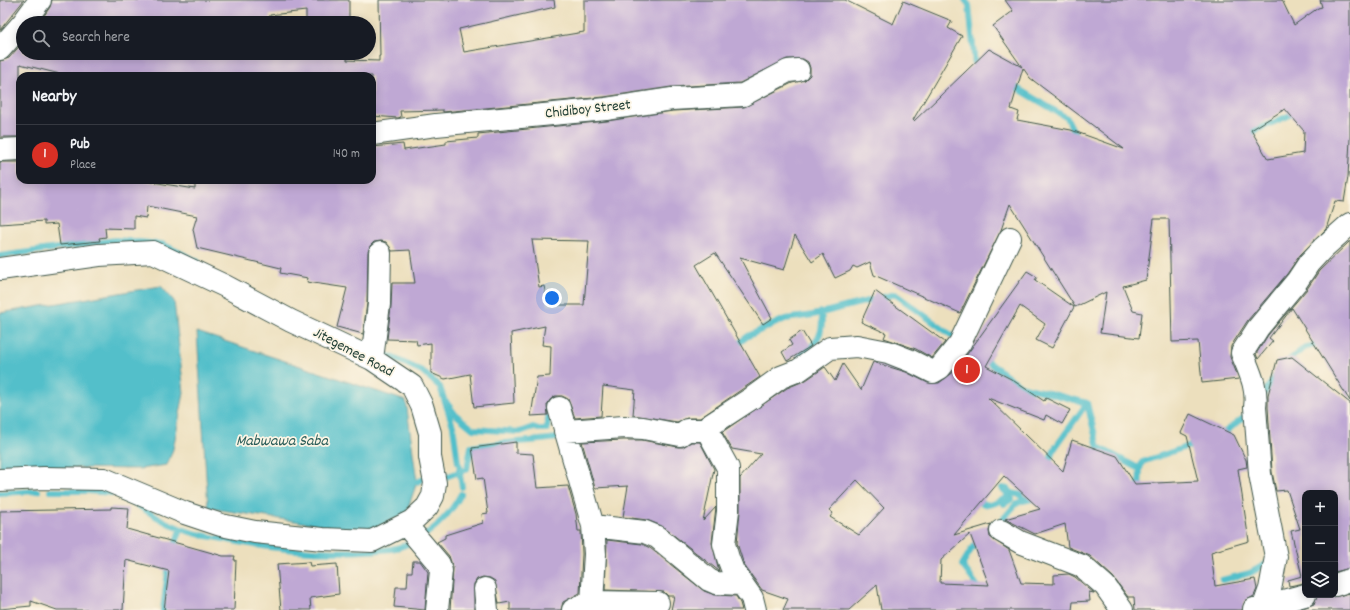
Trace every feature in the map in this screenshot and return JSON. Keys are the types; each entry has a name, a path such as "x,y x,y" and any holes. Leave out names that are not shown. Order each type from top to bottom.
{"street":[{"path":"28,16 40,0"},
{"path":"0,49 16,31"},
{"name":"Chidiboy Street","path":"376,133 436,125 606,109 672,99 743,95 788,71 798,70"},
{"path":"0,150 16,149"},
{"path":"1258,608 1270,589 1276,558 1260,474 1253,381 1242,353 1258,328 1310,263 1323,248 1350,224"},
{"path":"707,430 711,423 720,417 752,398 781,377 799,370 830,348 857,346 894,354 912,360 928,371 933,372 940,368 960,343 1010,238"},
{"name":"Jitegemee Road","path":"0,269 99,255 153,252 372,359 412,386 422,406 430,434 430,457 435,483 434,496 427,507 406,526 372,541 324,539 255,532 221,525 185,513 104,479 44,478 0,480"},
{"path":"372,359 379,304 380,253"},
{"path":"559,408 593,526 595,554 582,606 658,603"},
{"path":"565,431 624,427 643,428 680,435 688,430 707,430"},
{"path":"707,430 728,468 728,516 724,544 733,571 752,598 755,610"},
{"path":"406,526 439,564 440,571 437,610"},
{"path":"593,526 638,531 657,536 709,580 716,584 741,584"},
{"path":"1001,531 1020,542 1082,566 1105,586 1122,610"},
{"path":"1338,584 1350,580"},
{"path":"1258,608 1298,601"}],"water":[{"path":"161,286 174,301 184,393 173,449 167,465 139,469 78,468 0,472 0,313"},
{"name":"Mabwawa Saba","path":"197,332 406,401 417,482 406,514 365,532 208,508"}],"building":[{"path":"0,0 24,0 0,30"},
{"path":"52,0 349,0 349,16 306,16 306,11 270,16 44,16 50,7"},
{"path":"379,0 554,0 555,7 459,29 464,52 584,32 584,0 845,0 893,24 903,1 952,21 948,28 962,36 913,120 914,121 989,49 1022,67 993,26 1013,11 1005,0 1282,0 1294,25 1318,8 1322,7 1320,0 1350,0 1350,139 1348,177 1344,202 1335,201 1326,229 1300,255 1287,274 1248,320 1231,346 1230,357 1239,379 1202,383 1198,341 1172,342 1169,219 1154,219 1146,280 1123,286 1133,311 1142,313 1139,338 1100,333 1106,292 1075,307 1010,204 1001,230 960,313 874,275 870,262 857,268 853,266 850,271 835,278 823,254 812,262 795,235 784,270 740,258 772,318 763,324 715,253 696,265 760,377 700,418 687,418 677,422 633,415 635,390 603,386 601,416 575,418 568,399 562,396 555,396 547,405 548,415 531,416 537,377 550,376 551,346 542,345 545,326 511,333 514,403 474,407 470,374 445,379 431,373 431,343 417,345 416,340 387,339 392,283 415,283 410,250 392,251 386,242 374,242 370,246 368,252 367,303 363,334 337,327 347,288 307,282 308,278 280,273 281,268 197,248 193,229 197,216 147,206 146,218 134,216 134,229 105,228 106,237 99,238 100,241 60,245 57,224 44,225 44,221 0,224 0,162 16,162 16,184 164,184 195,189 195,184 376,184 376,147 403,144 404,150 446,144 446,141 478,138 478,134 607,121 673,111 744,107 792,83 805,80 810,75 808,62 803,59 787,59 740,83 671,87 604,97 443,112 443,110 400,111 401,117 398,118 376,116 376,72 52,72 20,64 20,72 16,72 16,137 0,137 0,61 9,58 16,50 16,60 379,61","holes":["1023,68 1030,78 1124,149 1071,130 1017,120 1019,112 1011,109","1285,109 1304,131 1303,153 1268,159 1251,130","532,240 589,241 584,305 548,305 544,286 539,287"]},
{"path":"1350,241 1350,401 1292,308 1269,338 1273,341 1258,359 1256,354 1268,335 1307,289 1319,271"},
{"path":"1027,271 1037,277 1035,280 1074,307 1052,348 1036,340 1045,324 1020,306 986,366 1011,379 1044,401 1046,398 1070,410 1062,424 1046,415 1044,420 988,398 1063,471 1072,440 1117,456 1135,484 1198,481 1187,436 1181,433 1190,414 1234,435 1246,460 1247,467 1238,469 1249,541 1211,552 1215,586 1255,579 1257,589 1254,596 1245,601 1242,610 1135,610 1134,597 1128,597 1113,577 1090,556 1068,547 1065,524 1035,534 1005,519 1040,509 1004,476 954,535 991,524 989,531 990,537 1009,550 1021,583 1054,584 1054,575 1069,574 1075,577 1094,593 1089,592 1090,601 1073,602 1072,610 881,610 877,585 849,610 783,610 788,599 762,590 744,565 737,543 740,511 740,478 761,454 732,449 722,432 787,388 806,380 825,367 835,381 843,364 861,390 873,362 906,372 928,383 939,383 955,371","holes":["857,480 884,508 859,535 830,517 833,513 829,510","970,534 989,585 940,583 941,560"]},
{"path":"875,291 945,342 932,358 916,349 884,338 886,333 861,322"},
{"path":"802,331 811,346 787,361 782,352 792,345 789,340"},
{"path":"1292,357 1350,403 1350,568 1338,571 1338,490 1302,490 1302,576 1291,531 1300,529 1287,490 1276,491 1272,472 1268,395 1277,360"},
{"path":"642,440 678,447 683,447 691,442 700,442 714,469 703,521 716,507 712,543 719,571 662,526 647,520 623,517 628,486 595,488 582,442"},
{"path":"516,442 516,453 533,454 537,488 568,486 576,514 578,531 581,531 582,554 580,593 563,602 561,610 510,610 510,602 499,604 495,581 490,578 483,577 477,579 474,584 474,610 450,610 453,568 449,556 437,542 445,538 445,535 483,523 482,514 488,513 483,478 477,479 472,448"},
{"path":"111,507 129,508 127,529 223,556 235,556 234,610 164,610 169,571 126,560 123,610 57,610 31,601 31,606 0,609 0,511 111,509"},
{"path":"607,540 642,544 650,548 704,591 715,595 736,596 742,610 671,610 674,596 668,596 664,592 605,590"},
{"path":"413,561 420,561 428,572 425,610 394,607 396,587 407,587 408,572 412,572"},
{"path":"309,562 310,566 337,564 339,594 310,598 311,610 281,610 277,564"},
{"path":"1302,576 1302,584 1289,586 1288,580"},
{"path":"1350,593 1350,610 1298,610 1314,604 1316,598 1338,598 1338,596"}],"waterway":[{"path":"965,0 969,5 975,65 979,69"},
{"path":"1009,87 1017,88 1067,118 1077,138"},
{"path":"1245,135 1297,112"},
{"path":"0,256 116,240 162,244 197,261"},
{"path":"734,347 748,336 785,319 813,315 895,294 1021,386 1087,403 1098,447 1140,469 1142,462 1186,447 1197,445"},
{"path":"800,357 815,343 818,338 822,327 821,312"},
{"path":"1285,363 1304,348 1322,343"},
{"path":"380,352 422,371 440,387 453,426 458,462 462,472 459,469 462,487"},
{"path":"1262,396 1275,377"},
{"path":"447,403 455,414 473,429 520,432 533,427 538,429 547,429 549,408 551,411"},
{"path":"1047,465 1055,448 1087,403"},
{"path":"1221,435 1250,413"},
{"path":"443,478 467,469 471,447 564,437"},
{"path":"1139,491 1140,469"},
{"path":"417,482 430,476"},
{"path":"976,499 988,505 994,504 1006,498 1004,504 1012,499 1002,488 1008,489 1012,493 1021,495 1023,501 1032,499 1036,495"},
{"path":"0,493 38,491"},
{"path":"50,491 88,491 112,493"},
{"path":"218,538 254,545 309,551 346,552 393,549 412,542 429,532 450,511 461,494"},
{"path":"998,525 1016,504 1026,499"},
{"path":"131,501 170,524 189,532 212,537"},
{"path":"174,550 180,529"},
{"path":"979,591 976,584 962,565 974,545 980,540"},
{"path":"1222,580 1250,573 1270,562"},
{"path":"163,610 169,564"}],"place":[{"name":"Pub","path":"967,370"}]}
